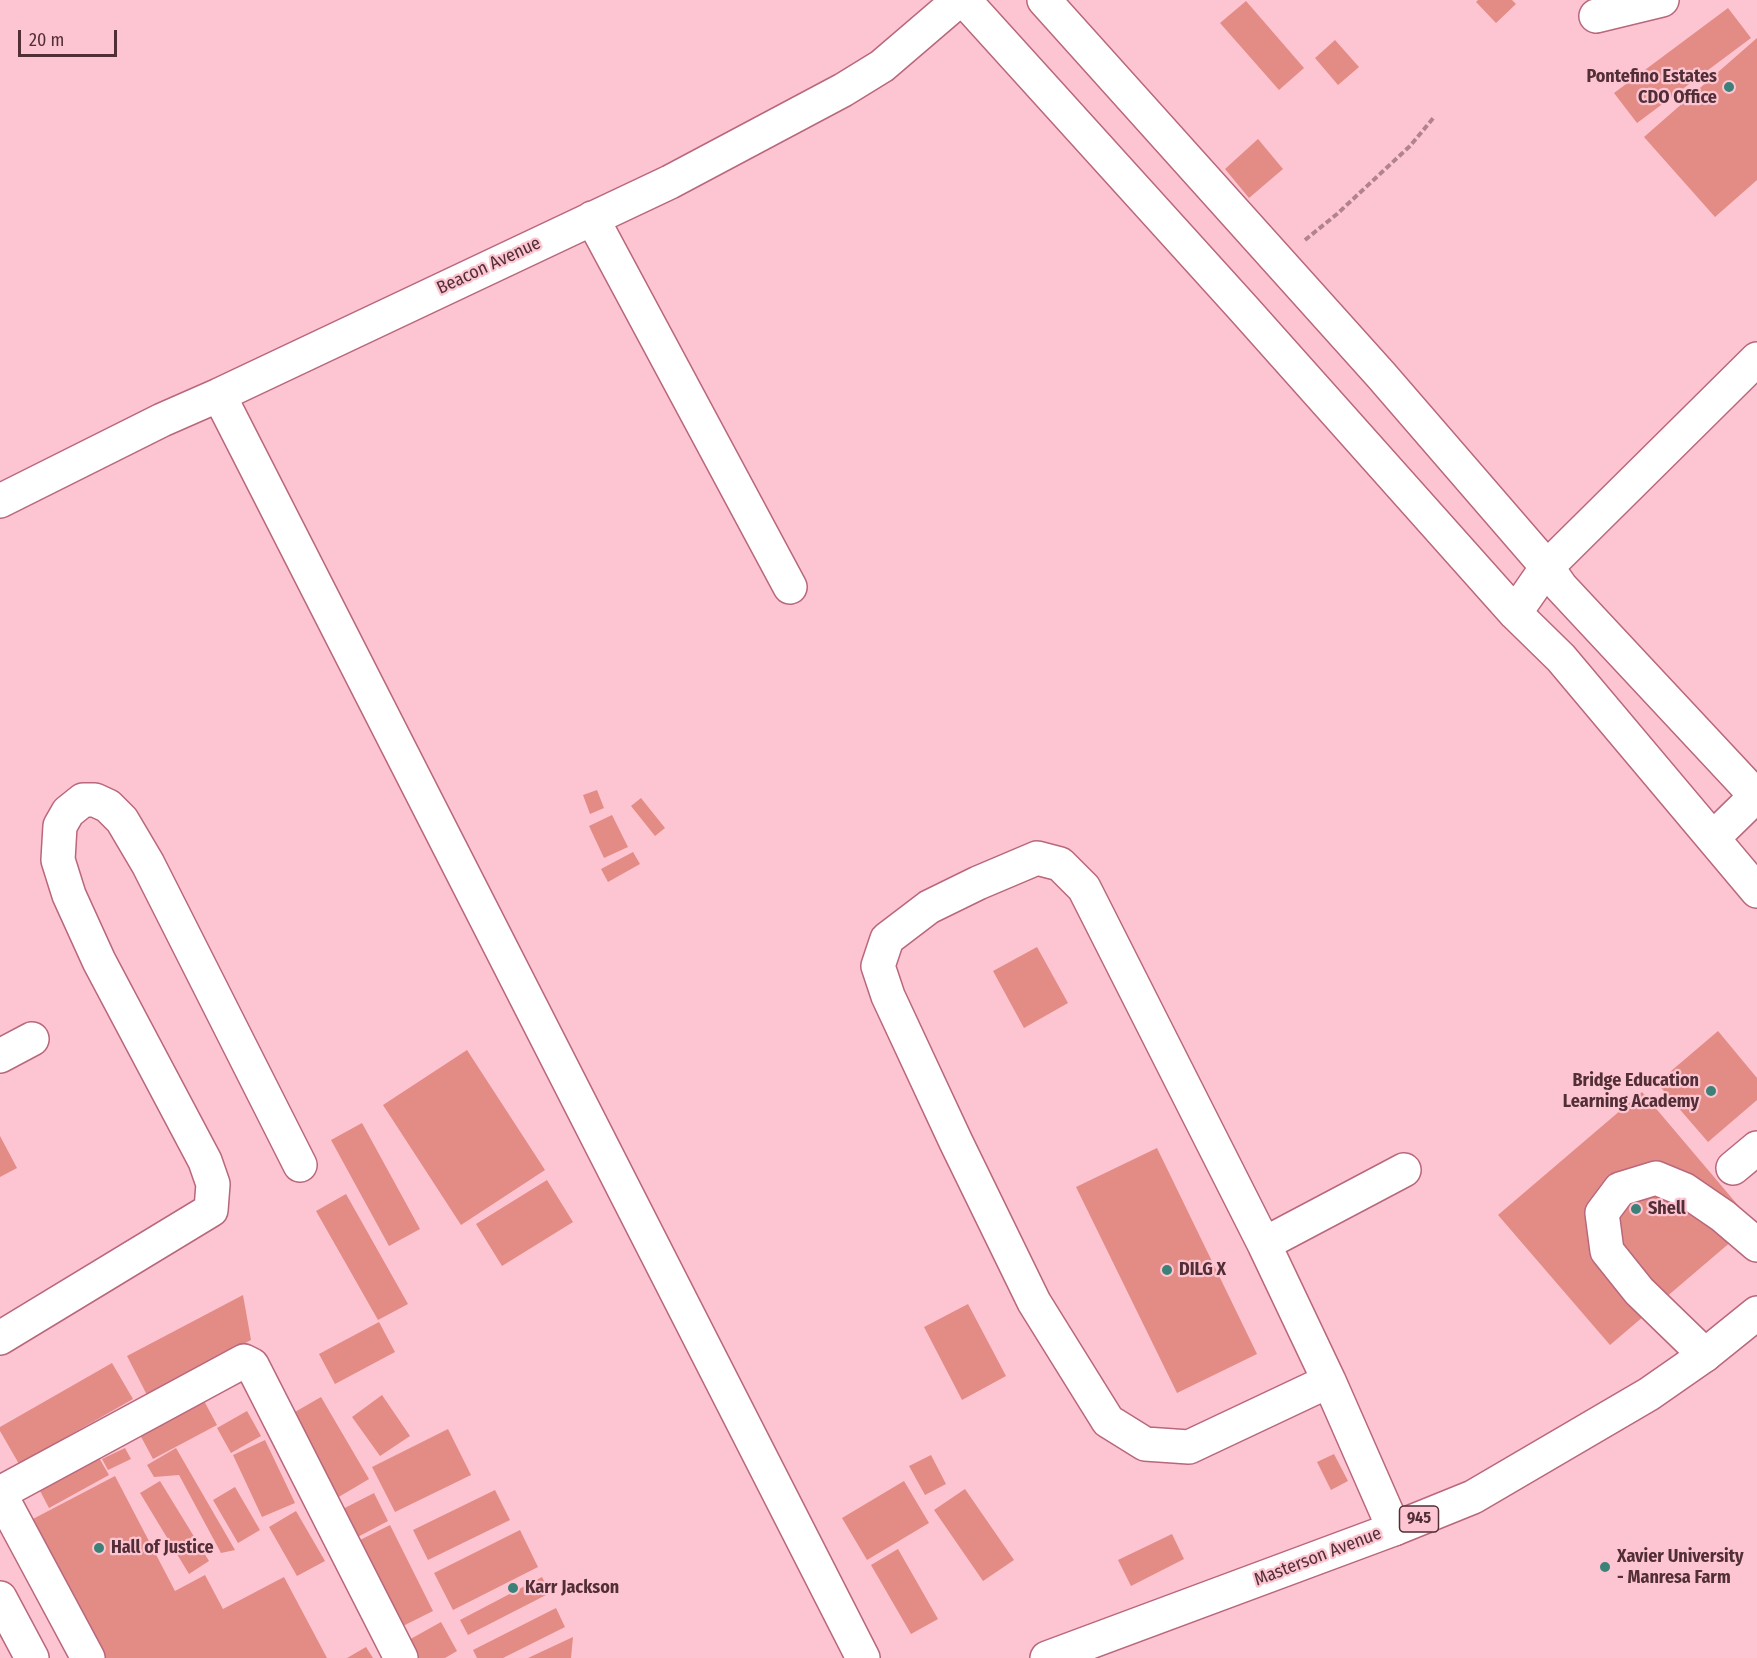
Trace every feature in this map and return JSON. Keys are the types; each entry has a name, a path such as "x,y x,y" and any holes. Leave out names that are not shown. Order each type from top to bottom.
{"street":[{"name":"Beacon Avenue","path":"0,501 162,420 670,182 843,90 882,66 959,0"},
{"path":"964,0 1515,613 1561,658 1757,891"},
{"path":"1044,0 1381,375 1547,567 1561,587 1756,796 1713,838"},
{"path":"1596,16 1662,0"},
{"path":"592,218 790,588"},
{"path":"1515,613 1547,567 1757,359"},
{"path":"219,395 863,1658"},
{"path":"0,1338 211,1210 213,1184 205,1161 99,961 69,895 58,860 60,826 68,812 83,800 95,800 108,806 122,820 148,864 300,1166"},
{"path":"1329,1381 1189,1447 1145,1444 1108,1421 1034,1302 888,996 878,966 887,939 929,907 1037,858 1060,864 1084,888 1264,1244 1329,1381 1394,1529"},
{"path":"0,1056 32,1039"},
{"path":"1264,1244 1404,1170"},
{"path":"1705,1354 1639,1291 1607,1251 1602,1213 1620,1188 1656,1178 1685,1190 1723,1216 1757,1245"},
{"name":"Masterson Avenue","path":"1047,1658 1394,1529 1473,1497 1649,1394 1757,1313"},
{"path":"88,1658 0,1494 244,1361 252,1365 401,1658"},
{"path":"0,1598 32,1658"}],"path":[{"path":"1279,261 1337,214 1410,146 1435,116"}],"building":[{"path":"1478,0 1512,0 1516,4 1496,23 1476,2"},
{"path":"1246,1 1304,68 1279,90 1220,23"},
{"path":"1728,8 1751,38 1637,123 1614,93"},
{"name":"Pontefino Estates CDO Office","path":"1757,38 1757,180 1715,217 1644,137"},
{"path":"1335,40 1359,67 1338,85 1315,58"},
{"path":"1258,139 1283,169 1249,198 1225,169"},
{"path":"597,790 604,808 590,814 583,795"},
{"path":"641,798 665,828 655,836 631,806"},
{"path":"612,815 628,847 604,858 589,826"},
{"path":"633,852 640,864 608,882 601,869"},
{"path":"1037,947 1068,1003 1024,1028 993,971"},
{"name":"Bridge Education Learning Academy","path":"1718,1031 1757,1078 1757,1100 1708,1142 1657,1083"},
{"path":"467,1050 545,1170 461,1225 383,1105"},
{"path":"1642,1092 1753,1223 1610,1345 1498,1215"},
{"path":"362,1123 420,1229 389,1246 331,1140"},
{"path":"0,1136 17,1168 0,1177"},
{"name":"DILG X","path":"1157,1148 1257,1354 1177,1393 1076,1187"},
{"path":"547,1180 573,1222 502,1266 476,1224"},
{"path":"346,1194 408,1304 378,1320 316,1211"},
{"path":"243,1295 251,1340 147,1395 127,1356"},
{"path":"968,1304 1006,1376 962,1400 924,1327"},
{"path":"379,1322 395,1352 335,1384 319,1354"},
{"path":"112,1363 133,1399 19,1464 0,1431 0,1427"},
{"path":"382,1395 410,1436 380,1456 352,1417"},
{"path":"321,1397 369,1479 337,1498 288,1416"},
{"path":"203,1399 217,1425 153,1459 139,1433"},
{"path":"247,1411 261,1436 231,1453 217,1428"},
{"path":"448,1429 471,1475 395,1512 372,1467"},
{"path":"265,1440 295,1503 262,1517 233,1455"},
{"path":"125,1448 131,1459 108,1470 102,1459"},
{"path":"176,1448 235,1550 221,1553 179,1475 154,1477 147,1465"},
{"path":"1334,1454 1348,1481 1331,1490 1317,1462"},
{"path":"931,1455 946,1484 925,1495 909,1466"},
{"path":"98,1456 109,1475 49,1508 39,1489"},
{"name":"Hall of Justice","path":"115,1476 175,1591 205,1575 223,1609 284,1577 327,1658 104,1658 31,1520"},
{"path":"160,1481 209,1561 189,1574 140,1493"},
{"path":"904,1481 929,1523 867,1560 842,1518"},
{"path":"235,1487 260,1530 238,1543 213,1500"},
{"path":"965,1489 1014,1560 983,1581 934,1510"},
{"path":"495,1490 510,1520 428,1560 413,1530"},
{"path":"374,1493 388,1521 352,1540 337,1512"},
{"path":"296,1511 325,1561 297,1576 269,1527"},
{"path":"390,1525 433,1611 401,1627 358,1541"},
{"path":"520,1530 538,1567 453,1610 434,1573"},
{"path":"1172,1534 1184,1559 1131,1586 1118,1560"},
{"path":"898,1549 938,1619 911,1634 871,1565"},
{"path":"542,1577 550,1593 468,1635 460,1620"},
{"path":"556,1608 565,1627 503,1658 477,1658 473,1650"},
{"path":"441,1622 457,1651 445,1658 416,1658 407,1641"},
{"path":"573,1637 571,1658 528,1658"},
{"path":"366,1647 373,1658 347,1658"}],"place":[{"name":"Pontefino Estates CDO Office","path":"1729,87"},
{"name":"Bridge Education Learning Academy","path":"1711,1091"},
{"name":"Shell","path":"1636,1209"},
{"name":"DILG X","path":"1167,1270"},
{"name":"Hall of Justice","path":"99,1548"},
{"name":"Xavier University - Manresa Farm","path":"1605,1567"},
{"name":"Karr Jackson","path":"513,1588"}]}
